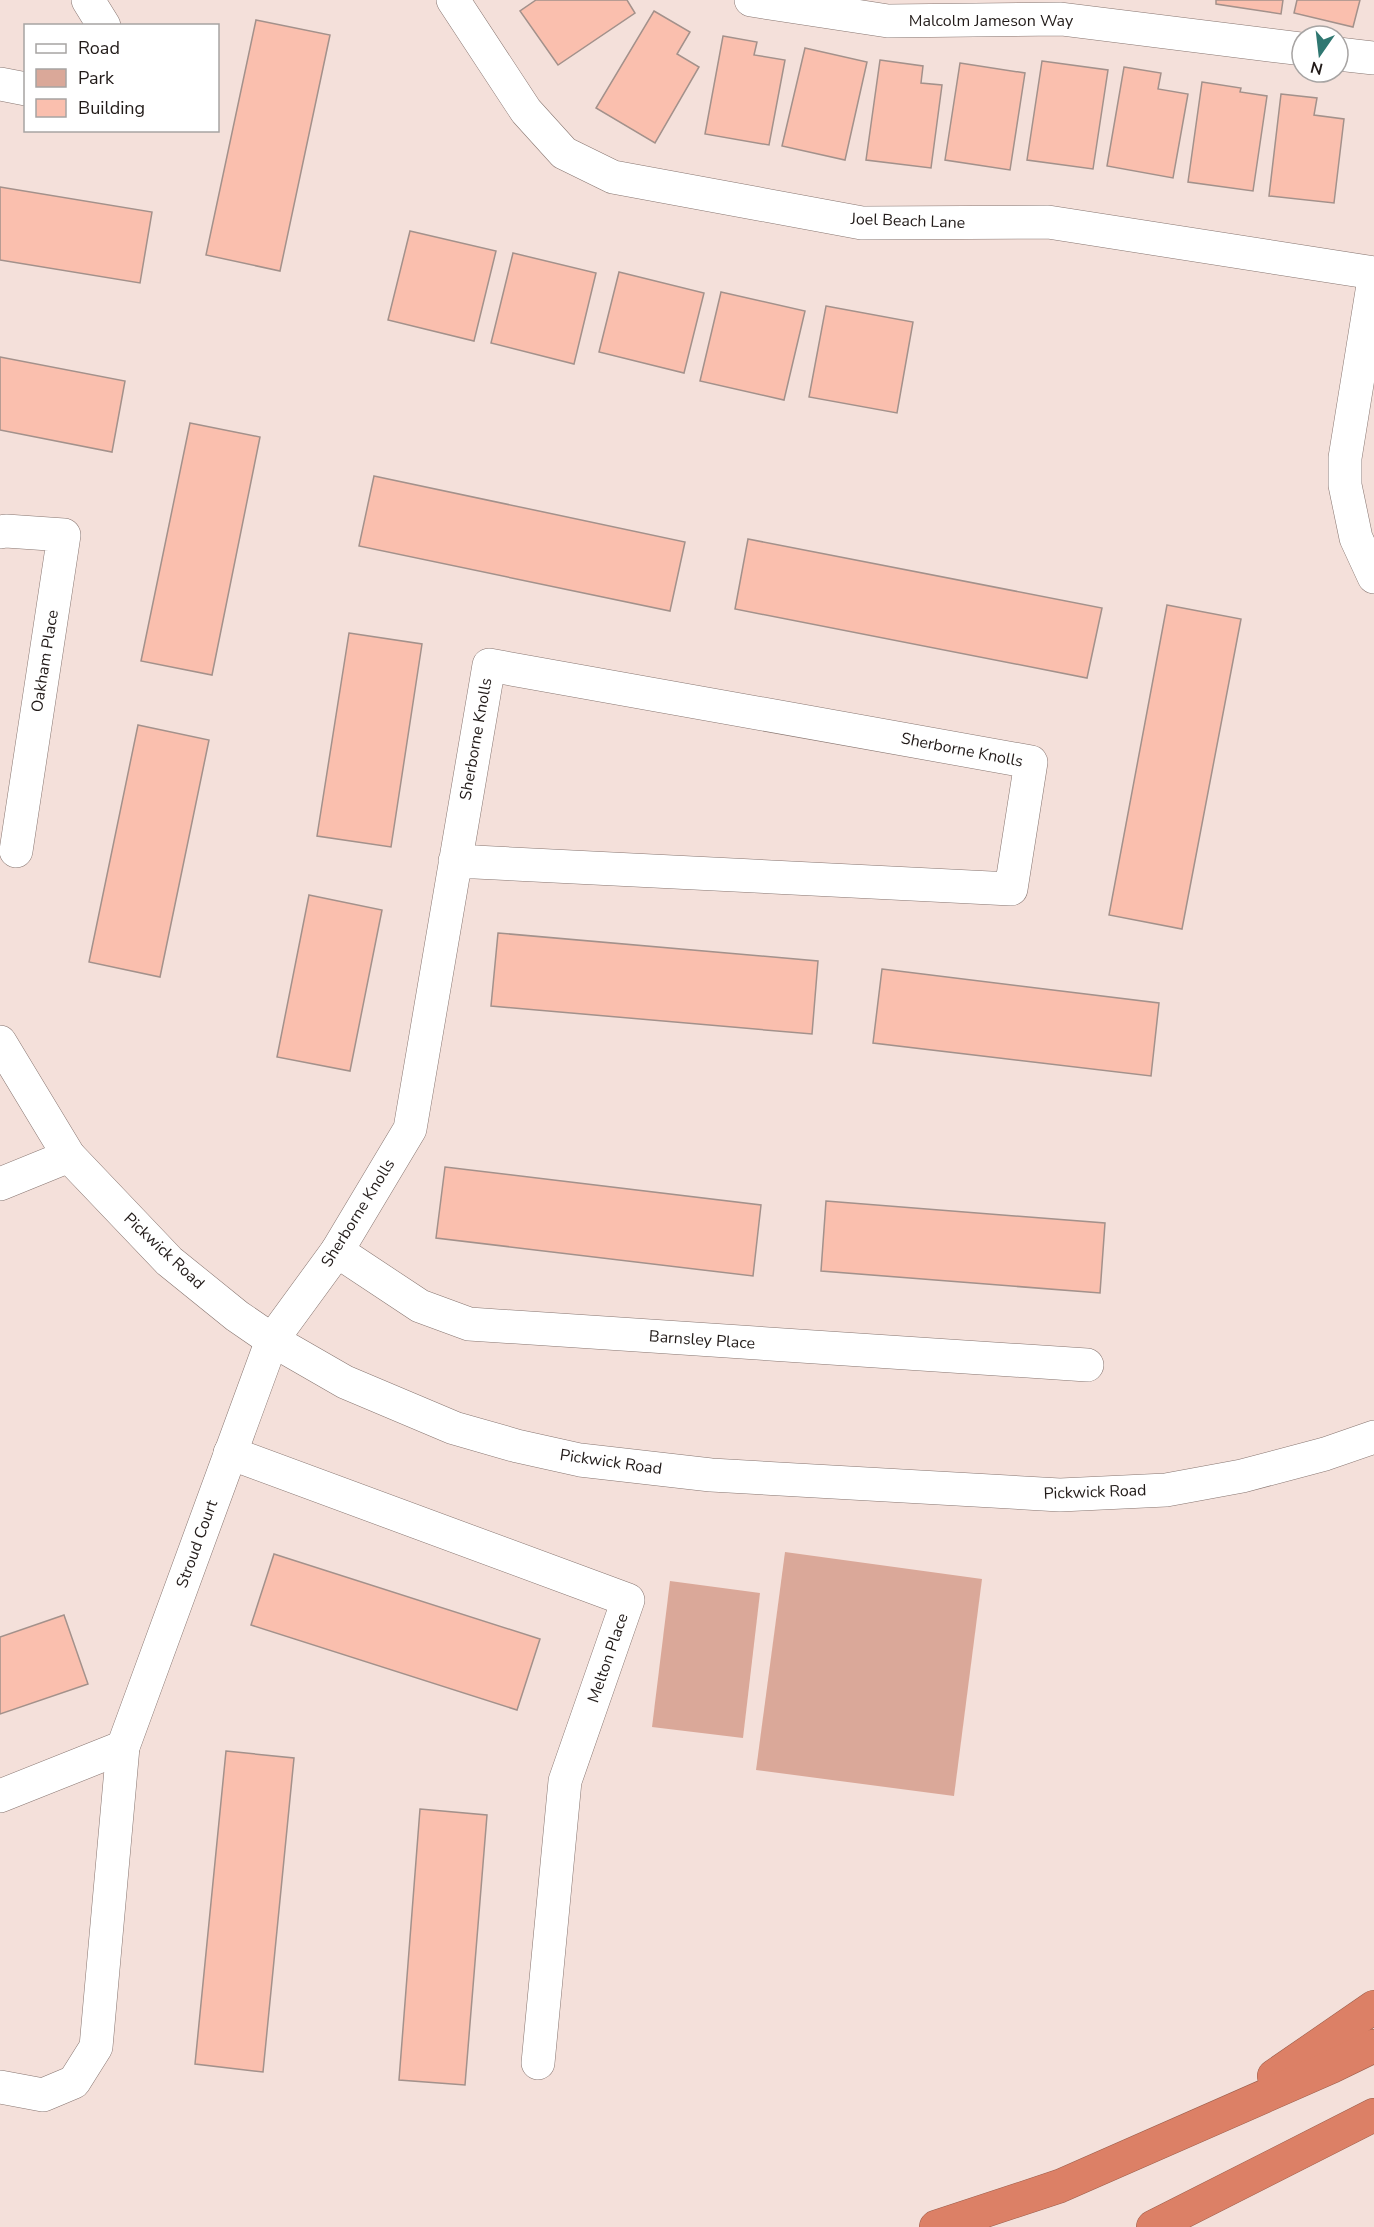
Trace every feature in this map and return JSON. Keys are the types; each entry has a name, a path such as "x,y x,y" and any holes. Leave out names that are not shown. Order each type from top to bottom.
{"highway":[{"path":"1192,2127 1253,2089 1374,2007"},
{"path":"936,2227 1060,2186 1374,2046"},
{"path":"1153,2227 1374,2115"}],"street":[{"path":"88,0 103,24"},
{"name":"Joel Beach Lane","path":"453,0 526,111 564,153 613,177 862,222 1048,222 1374,273"},
{"name":"Malcolm Jameson Way","path":"751,0 888,21 1061,19 1290,48"},
{"path":"1350,55 1374,58"},
{"path":"0,84 24,89"},
{"path":"1374,279 1345,458 1345,485 1356,538 1374,577"},
{"name":"Oakham Place","path":"0,532 64,535 16,851"},
{"name":"Sherborne Knolls","path":"272,1340 337,1251 410,1129 455,861 489,664 1030,762 1011,889 455,861"},
{"name":"Pickwick Road","path":"0,1042 69,1156 169,1261 237,1316 272,1340 345,1383 454,1428 517,1446 579,1460 711,1474 1060,1495 1166,1490 1242,1476 1325,1454 1374,1437"},
{"path":"0,1184 69,1156"},
{"name":"Barnsley Place","path":"337,1251 420,1306 469,1324 1087,1365"},
{"name":"Stroud Court","path":"0,2087 43,2095 75,2082 96,2047 123,1747 272,1340"},
{"name":"Melton Place","path":"230,1453 628,1600 565,1781 538,2063"},
{"path":"0,1796 123,1747"}],"green space":[{"path":"785,1552 982,1579 954,1796 756,1770"},
{"path":"670,1581 760,1593 743,1738 652,1727"}],"building":[{"path":"536,0 627,0 635,13 558,65 520,11"},
{"path":"1216,0 1283,0 1281,14 1216,4"},
{"path":"1297,0 1360,0 1353,27 1350,24 1340,24 1294,13"},
{"path":"654,11 690,32 677,54 699,67 655,143 596,108"},
{"path":"256,20 330,35 280,271 206,255"},
{"path":"723,36 757,42 754,55 785,60 769,145 705,134"},
{"path":"805,48 867,62 845,160 782,146"},
{"path":"880,60 923,66 921,83 942,85 931,168 866,160"},
{"path":"1042,61 1108,70 1093,169 1027,160"},
{"path":"960,63 1025,73 1010,170 945,160"},
{"path":"1124,67 1161,73 1158,89 1188,94 1173,178 1107,166"},
{"path":"1202,82 1241,88 1240,92 1267,96 1253,191 1188,182"},
{"path":"1281,94 1317,98 1314,115 1344,119 1334,203 1269,196"},
{"path":"0,187 152,212 140,283 0,260"},
{"path":"410,231 496,251 474,341 388,320"},
{"path":"513,253 596,273 574,364 491,343"},
{"path":"619,272 704,293 684,373 599,352"},
{"path":"721,292 805,311 784,400 700,381"},
{"path":"826,306 913,322 897,413 809,397"},
{"path":"0,357 125,381 112,452 0,430"},
{"path":"190,423 260,437 212,675 141,661"},
{"path":"374,476 685,542 670,611 359,546"},
{"path":"748,539 1102,608 1087,678 735,609"},
{"path":"1167,605 1241,619 1182,929 1109,915"},
{"path":"349,633 422,644 391,847 317,836"},
{"path":"138,725 209,740 160,977 89,962"},
{"path":"309,895 382,910 350,1071 277,1057"},
{"path":"498,933 818,961 812,1034 491,1006"},
{"path":"882,969 1159,1003 1151,1076 873,1043"},
{"path":"445,1167 761,1205 753,1276 436,1238"},
{"path":"826,1201 1105,1223 1100,1293 821,1271"},
{"path":"274,1554 540,1639 517,1710 251,1625"},
{"path":"64,1615 88,1684 0,1714 0,1637"},
{"path":"226,1751 294,1758 263,2072 195,2064"},
{"path":"420,1809 487,1815 465,2085 399,2080"}]}
